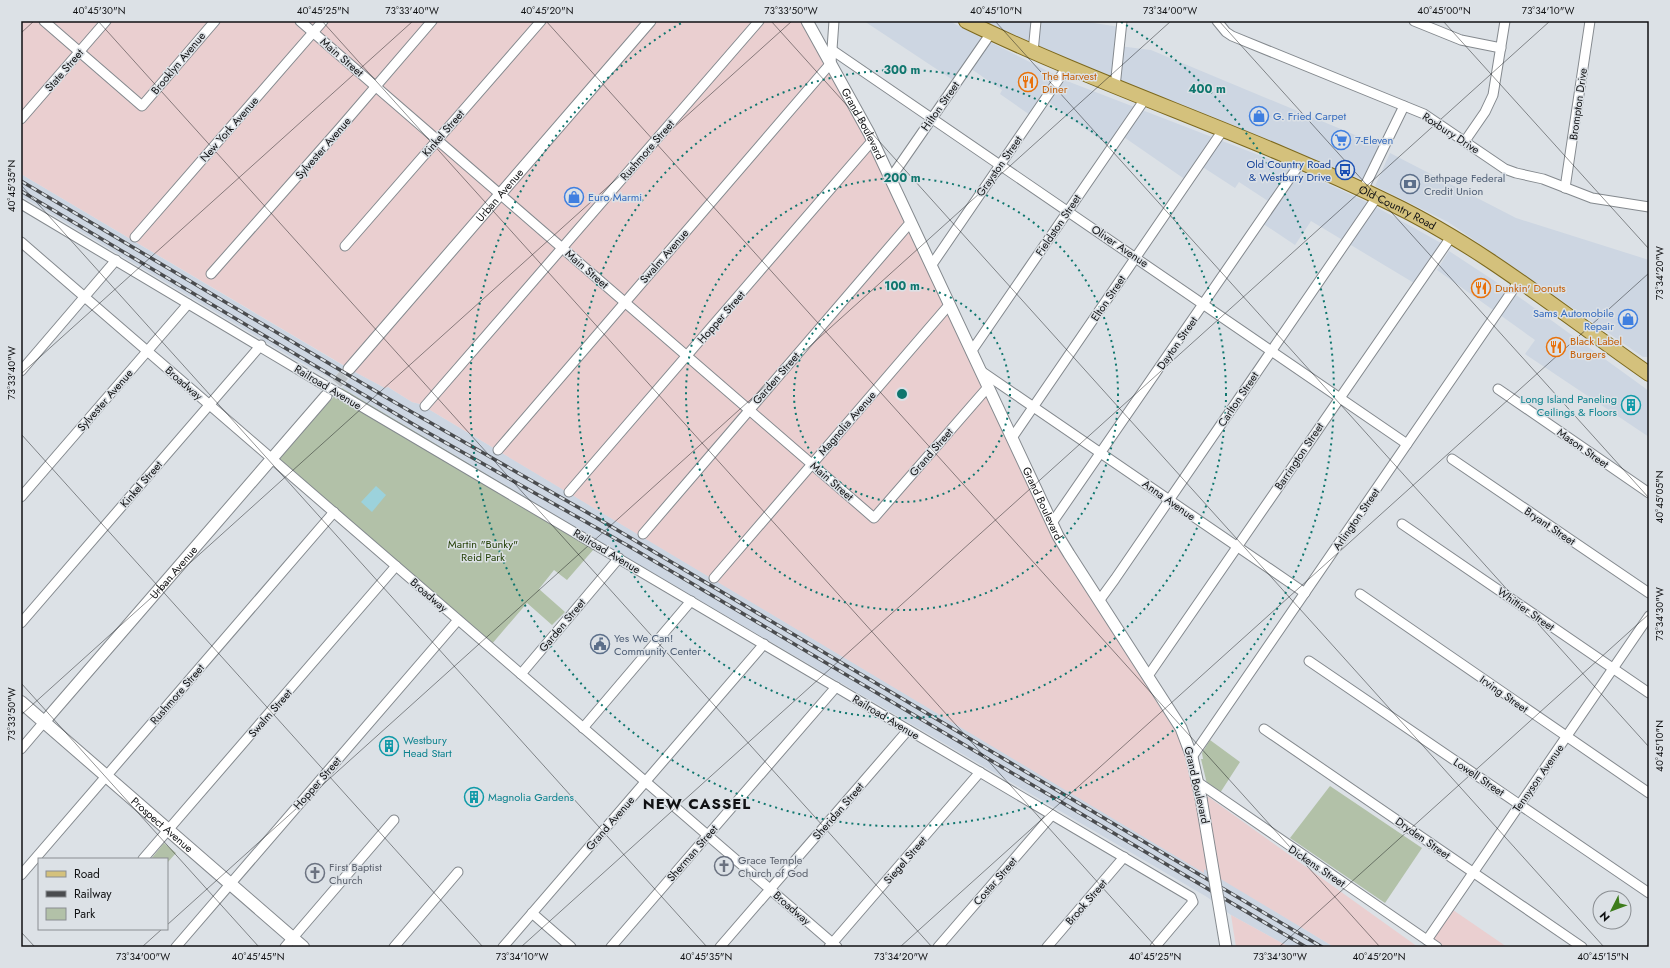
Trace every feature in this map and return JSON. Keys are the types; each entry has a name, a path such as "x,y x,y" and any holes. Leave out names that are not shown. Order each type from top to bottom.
{"main road":[{"name":"Old Country Road","path":"966,21 1067,67 1301,162 1422,219 1519,281 1643,364 1649,374"},
{"name":"Prospect Avenue","path":"21,702 303,947"}],"street":[{"path":"44,21 80,52"},
{"name":"State Street","path":"21,119 106,21"},
{"name":"Brooklyn Avenue","path":"80,52 142,106 215,21"},
{"name":"Main Street","path":"300,21 874,518"},
{"name":"New York Avenue","path":"135,237 323,21"},
{"name":"Sylvester Avenue","path":"211,274 376,87 432,21"},
{"name":"Kinkel Street","path":"345,246 540,21"},
{"name":"Urban Avenue","path":"349,369 650,21"},
{"name":"Rushmore Street","path":"426,406 759,21"},
{"name":"Grand Boulevard","path":"807,21 872,141 1052,523 1069,554 1181,728 1192,757 1199,783 1226,947"},
{"path":"831,63 834,21"},
{"path":"1033,52 1036,21"},
{"path":"1116,87 1122,21"},
{"name":"Roxbury Drive","path":"1217,21 1226,32 1232,36 1424,114 1505,169 1543,179 1592,198 1649,206"},
{"path":"1414,21 1461,40 1501,48"},
{"path":"1465,141 1485,112 1493,95 1505,21"},
{"name":"Brompton Drive","path":"1566,188 1590,21"},
{"name":"Hilton Street","path":"890,179 991,33"},
{"name":"Oliver Avenue","path":"832,50 933,117 1408,444"},
{"name":"Swalm Avenue","path":"498,450 831,63"},
{"name":"Grayston Street","path":"931,266 1067,67"},
{"name":"Fieldston Street","path":"972,352 1145,99"},
{"path":"1363,190 1404,106"},
{"name":"Elton Street","path":"1033,407 1223,130"},
{"name":"Hopper Street","path":"569,492 872,141"},
{"name":"Dayton Street","path":"1052,523 1301,162"},
{"name":"Carlton Street","path":"1099,601 1377,197"},
{"name":"Railroad Avenue","path":"21,204 1193,899 1193,902 1155,947"},
{"name":"Garden Street","path":"643,534 910,223"},
{"name":"Barrington Street","path":"1148,676 1450,237"},
{"name":"Broadway","path":"22,243 646,781 833,946"},
{"path":"21,371 116,260"},
{"name":"Arlington Street","path":"1192,757 1519,281"},
{"name":"Sylvester Avenue","path":"21,497 188,304"},
{"name":"Magnolia Avenue","path":"714,578 949,305"},
{"name":"Kinkel Street","path":"21,623 210,405 260,345"},
{"name":"Anna Avenue","path":"980,371 1305,593"},
{"name":"Grand Street","path":"874,518 988,387"},
{"name":"Mason Street","path":"1498,389 1649,493"},
{"name":"Urban Avenue","path":"21,749 326,396"},
{"path":"1012,438 1033,407"},
{"name":"Bryant Street","path":"1452,459 1649,594"},
{"name":"Rushmore Street","path":"21,875 334,512"},
{"name":"Whittier Street","path":"1402,524 1649,693"},
{"name":"Garden Street","path":"521,674 618,558"},
{"name":"Swalm Street","path":"144,858 396,566"},
{"name":"Irving Street","path":"1360,594 1649,793"},
{"path":"583,728 691,602"},
{"name":"Tennyson Avenue","path":"1427,940 1649,616"},
{"name":"Hopper Street","path":"176,947 458,620"},
{"name":"Grand Avenue","path":"503,947 764,644"},
{"name":"Lowell Street","path":"1309,661 1649,893"},
{"name":"Sherman Street","path":"612,947 836,687"},
{"name":"Dryden Street","path":"1264,729 1582,947"},
{"name":"Sheridan Street","path":"720,947 908,730"},
{"name":"Siegel Street","path":"833,946 980,772"},
{"name":"Dickens Street","path":"1199,783 1437,947"},
{"name":"Costar Street","path":"938,947 1052,815"},
{"path":"285,947 394,820"},
{"name":"Brook Street","path":"1047,947 1124,857"},
{"path":"394,947 458,872"},
{"path":"532,913 571,947"}],"shaded area":[{"path":"21,21 802,21 876,159 1057,545 1181,740 1196,788 1418,947 1334,947 1204,869 1204,873 420,404 412,402 388,387 385,388 355,372 21,174"},
{"path":"864,21 949,21 1067,81 1300,171 1369,203 1441,243 1414,283 1311,221 1295,245 1259,221 1271,203 1239,182 1235,188 1198,164 1186,180 1118,133 1108,145 1042,97 1030,115 1000,94 1002,90 964,64 953,80"},
{"path":"984,21 1081,21 1120,27 1119,46 1151,50 1379,145 1363,180 1114,80"},
{"path":"1390,153 1516,218 1649,260 1649,357 1643,357 1448,222 1375,186"},
{"path":"21,174 344,366 332,379 296,360 21,196"},
{"path":"1449,251 1519,297 1649,391 1649,437 1525,354 1535,340 1437,270"},
{"path":"355,372 385,388 388,387 412,402 420,404 1204,872 1204,868 1334,947 1289,947 1231,915 1207,897 600,542 342,388"},
{"path":"1453,910 1507,947 1427,947"},
{"path":"1231,915 1289,947 1236,947"}],"green space":[{"name":"Martin \"Bunky\" Reid Park","path":"342,388 600,542 567,580 554,570 539,589 565,612 552,625 527,603 491,645 277,458"},
{"path":"1210,740 1240,762 1220,793 1207,784 1201,759 1203,759 1202,753"},
{"path":"1330,786 1422,848 1385,903 1290,838"},
{"path":"164,843 176,853 168,862 168,858 152,858"}],"water":[{"path":"376,486 386,495 372,512 361,502"}],"tunnel":[{"path":"326,396 349,369"}],"railway":[{"path":"21,181 389,399 602,521 1322,947"},
{"path":"21,191 418,427 632,548 1306,947"}],"place":[{"name":"The Harvest Diner","path":"1028,82"},
{"name":"G. Fried Carpet","path":"1259,116"},
{"name":"7-Eleven","path":"1341,140"},
{"name":"Old Country Road & Westbury Drive","path":"1345,170"},
{"name":"Bethpage Federal Credit Union","path":"1410,184"},
{"name":"Euro Marmi","path":"574,197"},
{"name":"Dunkin' Donuts","path":"1481,288"},
{"name":"Sams Automobile Repair","path":"1628,319"},
{"name":"Black Label Burgers","path":"1556,347"},
{"name":"Long Island Paneling Ceilings & Floors","path":"1631,405"},
{"name":"Yes We Can! Community Center","path":"600,644"},
{"name":"Westbury Head Start","path":"389,746"},
{"name":"Magnolia Gardens","path":"474,797"},
{"name":"Grace Temple Church of God","path":"724,866"},
{"name":"First Baptist Church","path":"315,873"}],"district":[{"name":"NEW CASSEL","path":"697,804"}]}
